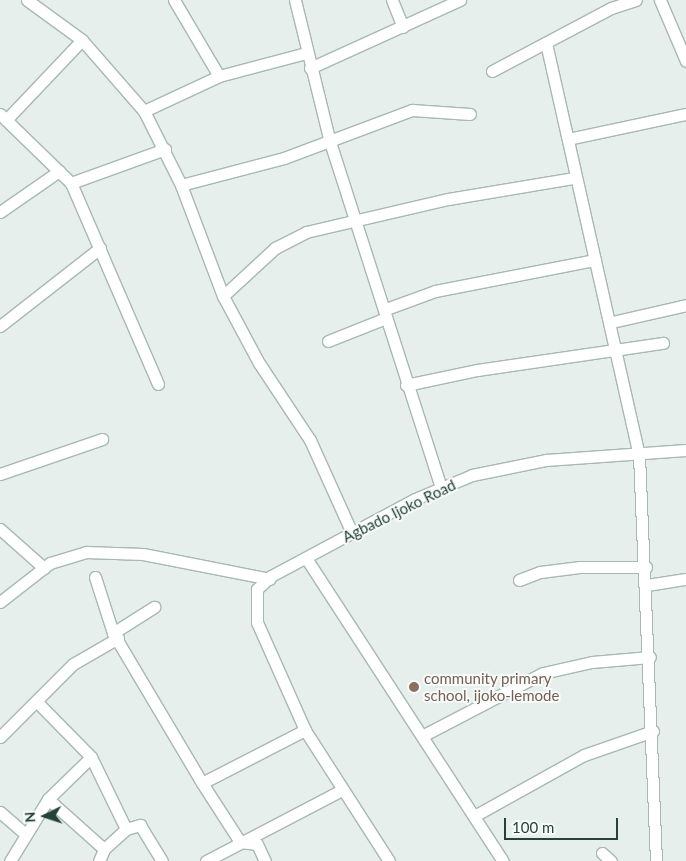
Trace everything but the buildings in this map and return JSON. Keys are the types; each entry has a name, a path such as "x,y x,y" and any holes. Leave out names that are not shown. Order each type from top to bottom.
{"street":[{"path":"27,0 82,40 144,111 165,149 181,185 223,296 259,363 310,440 352,533"},
{"path":"174,0 219,76"},
{"path":"295,0 306,53 330,142 386,314 406,385 441,488"},
{"path":"392,0 403,27"},
{"path":"310,68 460,0"},
{"path":"492,71 611,8 636,0"},
{"path":"660,0 686,61"},
{"path":"82,40 3,117 72,183 158,384"},
{"path":"546,42 568,139 574,178 612,322 639,455 647,585 656,861"},
{"path":"144,111 219,76 306,53"},
{"path":"181,185 330,142 412,110 470,114"},
{"path":"568,139 686,114"},
{"path":"72,183 165,149"},
{"path":"0,212 59,171"},
{"path":"223,296 289,239 448,199 574,178"},
{"path":"0,326 100,248"},
{"path":"328,341 435,291 596,260"},
{"path":"612,322 686,305"},
{"path":"406,385 663,343"},
{"path":"0,474 102,439"},
{"name":"Agbado Ijoko Road","path":"270,579 352,533 441,488 472,475 546,460 639,455 686,450"},
{"path":"0,528 44,568"},
{"path":"0,602 44,568 66,556 116,551 270,579"},
{"path":"306,558 476,815 503,861"},
{"path":"520,580 540,572 580,567 646,567"},
{"path":"95,577 116,635 202,783 240,842"},
{"path":"270,579 257,589 257,622 304,730 389,861"},
{"path":"647,585 686,579"},
{"path":"0,737 38,702 73,664 154,607"},
{"path":"422,736 543,672 592,662 650,657"},
{"path":"38,702 91,757 126,830"},
{"path":"202,783 304,730"},
{"path":"476,815 584,755 653,731"},
{"path":"10,861 48,799 91,757"},
{"path":"206,861 342,790"},
{"path":"48,799 104,849"},
{"path":"0,812 25,834"},
{"path":"99,861 104,849 126,830 140,825 162,861"},
{"path":"240,842 257,844 265,861"}],"place":[{"name":"community primary school, ijoko-lemode","path":"414,687"}]}
